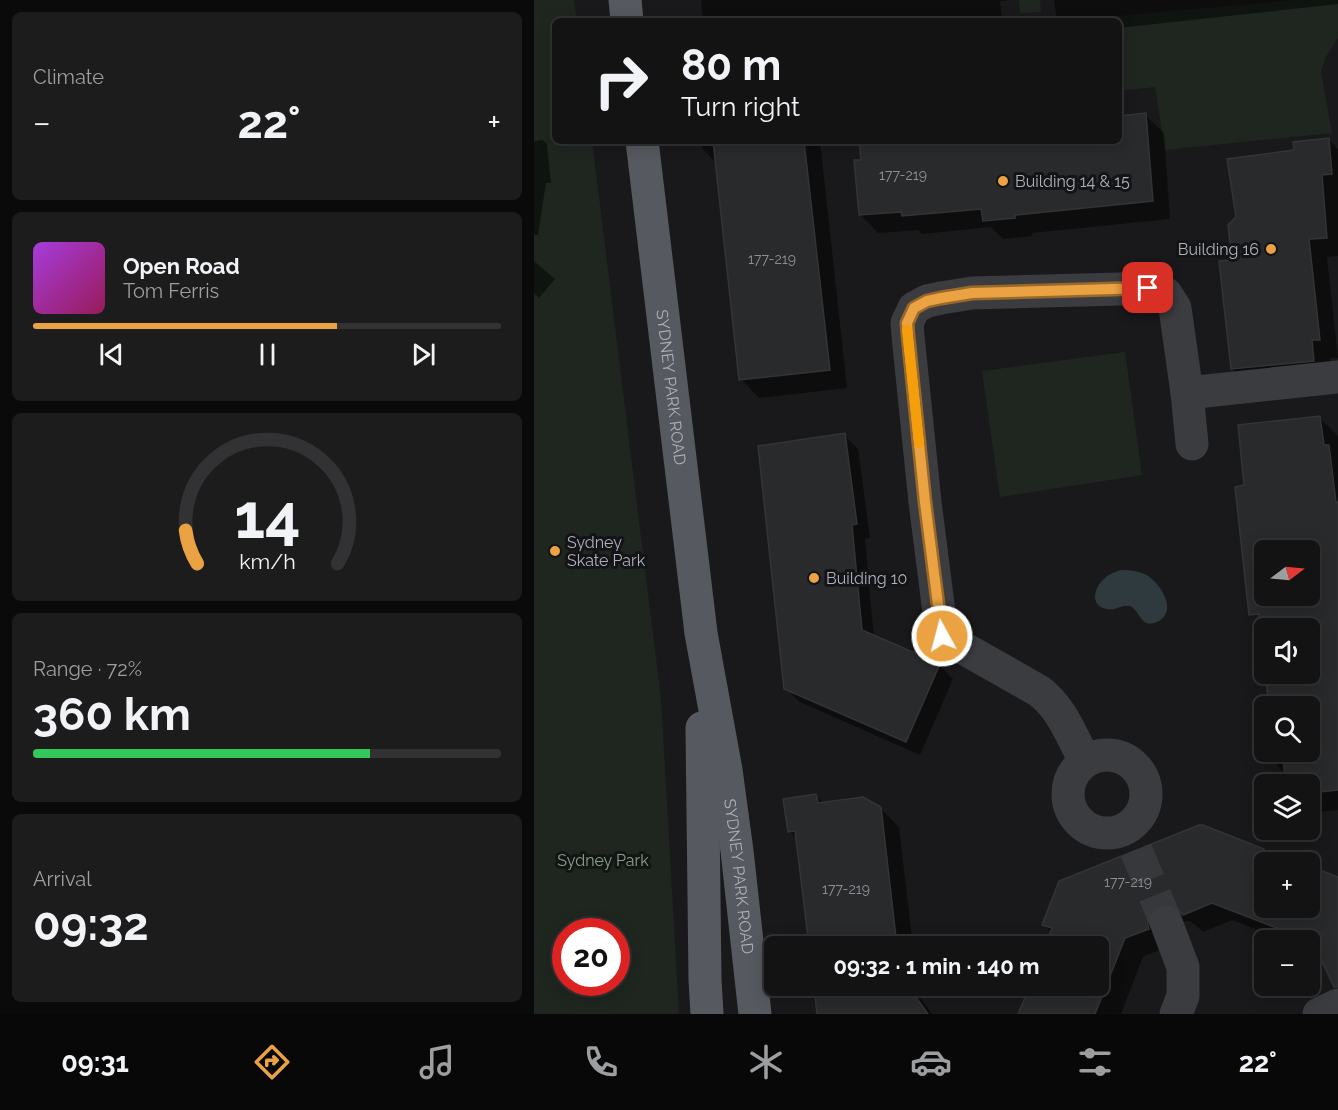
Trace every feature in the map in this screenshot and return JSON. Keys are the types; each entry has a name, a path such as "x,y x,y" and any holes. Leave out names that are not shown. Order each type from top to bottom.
{"main road":[{"path":"624,0 627,18"},
{"name":"SYDNEY PARK ROAD","path":"642,144 700,633 726,770 755,1014"},
{"name":"SYDNEY PARK ROAD","path":"700,633 707,1014"}],"lane":[{"path":"1085,761 1056,706 1049,698 942,636 925,502 907,323 914,308 927,301 972,293 1158,288 1166,294 1175,308 1192,444"},
{"path":"1186,393 1338,377"},
{"path":"1109,754 1122,757 1141,774 1146,785 1146,798 1131,840 1113,833 1087,828 1070,808 1068,795 1070,782 1076,770 1085,761 1109,754"},
{"path":"1166,922 1184,967 1183,996 1176,1014"},
{"path":"1153,1014 1166,980 1184,967"},
{"path":"1319,1014 1338,1005"}],"green space":[{"name":"Sydney Park","path":"534,0 574,0 577,18 552,18 552,144 592,144 661,699 679,1014 534,1014"},
{"path":"1019,0 1040,0 1041,12 1020,13"},
{"path":"1297,0 1338,0 1338,38 1325,58 1321,72 1332,133 1165,150 1155,87 1122,91 1122,18 1096,18"},
{"path":"1125,352 1142,475 1000,497 982,371"}],"shaded area":[{"path":"1121,570 1145,574 1153,580 1166,600 1166,614 1162,619 1149,624 1130,606 1110,609 1098,604 1095,596 1098,586 1108,575"}],"building":[{"name":"Building 14 & 15","path":"1146,113 1153,201 1015,215 1015,218 983,221 981,209 902,216 901,212 859,215 854,160 861,160 859,144 1122,144 1122,116"},
{"name":"Building 16","path":"1329,138 1332,174 1322,175 1327,238 1309,239 1320,340 1312,340 1314,361 1231,369 1219,261 1232,260 1228,225 1236,217 1227,159 1294,150 1293,142"},
{"path":"713,144 804,144 830,370 739,380"},
{"path":"1320,416 1324,445 1329,445 1336,502 1338,502 1338,790 1320,792 1320,774 1285,774 1283,762 1320,762 1320,696 1268,696 1266,684 1320,684 1320,618 1259,618 1259,614 1249,615 1235,487 1244,485 1238,425"},
{"name":"Building 10","path":"845,433 857,524 852,525 862,630 940,664 906,742 784,689 758,446"},
{"path":"816,794 818,803 863,797 881,807 896,936 808,936 795,831 788,832 783,799"},
{"path":"1203,825 1264,849 1264,852 1254,852 1254,918 1320,918 1320,870 1338,877 1338,987 1334,987 1320,957 1320,930 1282,930 1212,903 1183,915 1177,907 1168,903 1159,905 1151,911 1147,920 1149,929 1125,938 1109,979 1109,936 1049,936 1052,928 1042,925 1059,881"},
{"path":"815,996 915,996 928,1014 817,1014"},
{"path":"1026,996 1102,996 1095,1014 1018,1014"}],"tunnel":[{"path":"1136,850 1166,922"}],"slow traffic":[{"path":"907,330 919,443"}],"place":[{"name":"Building 14 & 15","path":"1003,181"},
{"name":"Building 16","path":"1271,249"},
{"name":"Sydney Skate Park","path":"555,551"},
{"name":"Building 10","path":"814,578"}],"route":[{"path":"942,636 925,502 908,336 907,323 914,308 927,301 972,293 1148,288"}]}
